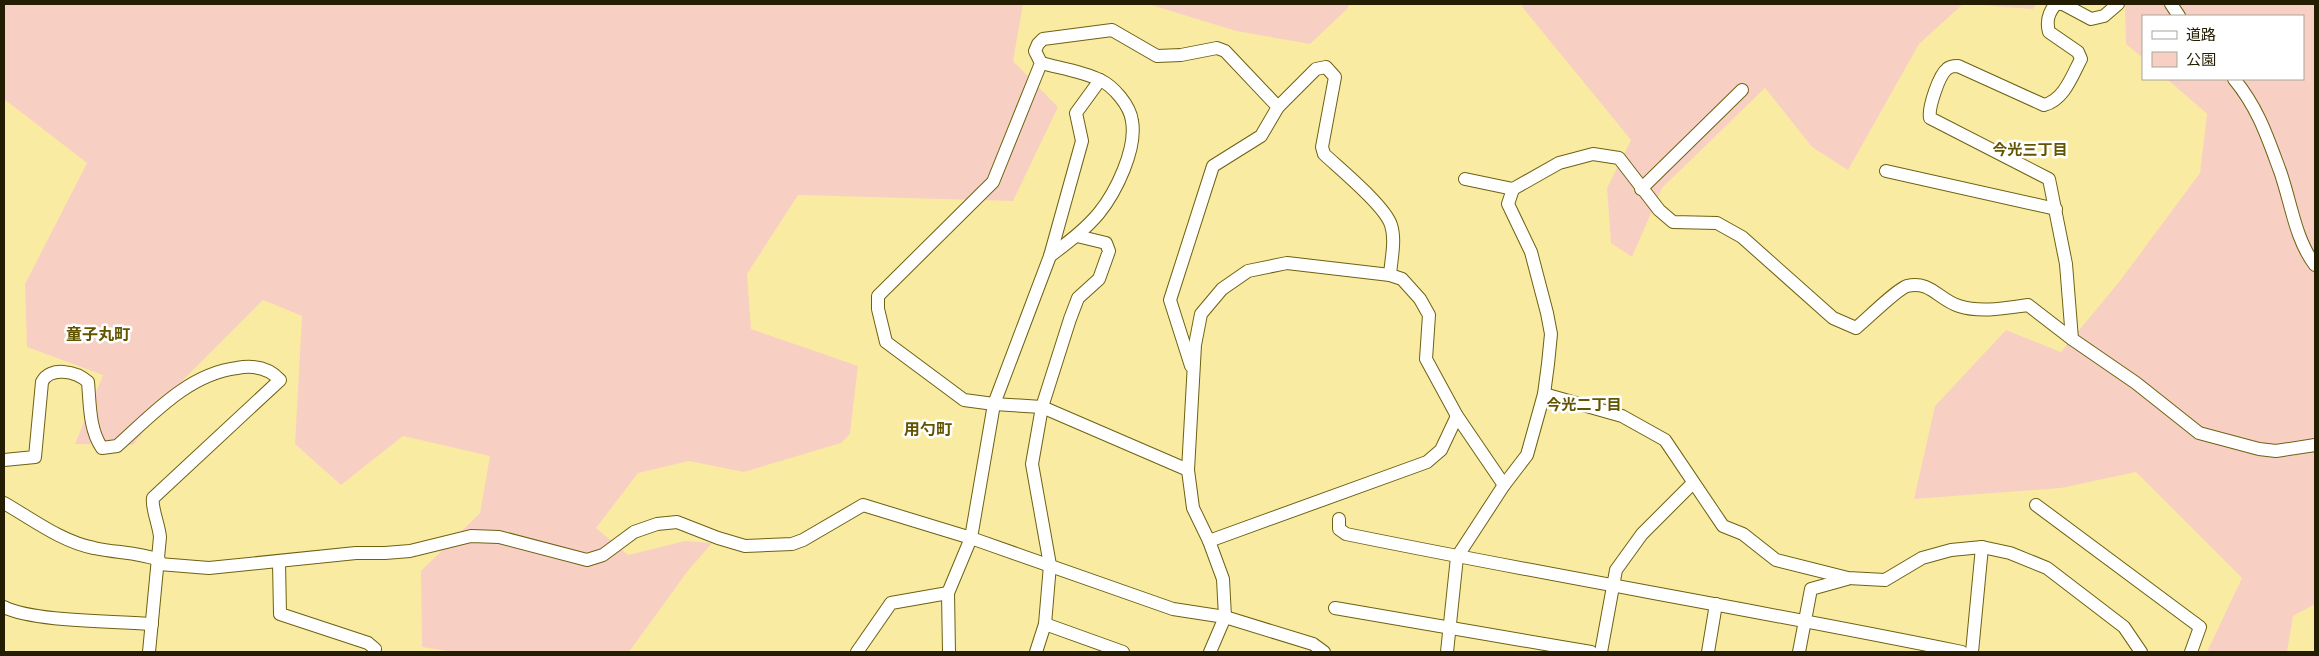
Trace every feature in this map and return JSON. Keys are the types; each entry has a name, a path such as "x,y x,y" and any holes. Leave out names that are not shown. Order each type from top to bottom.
{"street":[{"path":"2072,340 2066,264 2049,179 1930,118 1928,110 1944,71 1949,66 1958,66 2044,105 2053,103 2064,90 2082,58 2078,52 2049,32 2047,24 2050,11 2056,4 2063,4 2091,19 2104,16 2118,4"},
{"path":"2171,4 2178,15"},
{"path":"1188,470 1042,406 994,404 964,400 894,350 886,342 878,309 878,296 993,182 1040,63 1035,51 1043,39 1112,30 1157,56 1181,55 1217,48 1225,51 1278,107"},
{"path":"1040,63 1100,80 1116,92 1132,120 1129,150 1120,180 1112,195 1098,215 1077,236 1050,256"},
{"path":"1193,373 1170,300 1192,225 1213,166 1261,136 1278,107 1316,69 1326,67 1332,71 1335,77 1334,91 1322,147 1324,154 1372,200 1391,224 1393,240 1390,275"},
{"path":"949,652 948,593 970,538 994,404 1050,256 1082,141 1076,113 1100,80"},
{"path":"2235,80 2258,111 2280,171 2292,215 2315,265"},
{"path":"1641,189 1742,90"},
{"path":"1465,179 1513,189 1559,163 1592,154 1619,158 1641,189 1659,210 1673,222 1716,223 1742,237 1833,318 1856,328 1904,287 1920,284 1933,289 1958,306 1985,310 2028,305 2072,340 2136,383 2199,433 2259,449 2276,451 2315,445"},
{"path":"1886,171 2056,209"},
{"path":"1447,652 1457,557 1504,485 1527,455 1544,394 1551,334 1530,252 1508,204 1513,189"},
{"path":"1036,652 1045,624 1050,565 1032,464 1042,406 1078,298 1099,278 1109,251 1106,242 1077,236"},
{"path":"1210,652 1225,617 1223,579 1209,541 1193,508 1188,470 1195,345 1202,314 1222,289 1248,272 1287,263 1390,275 1402,279 1420,299 1429,315 1426,359 1457,416 1504,485"},
{"path":"4,460 35,457 42,382 46,375 52,372 72,373 88,382 93,429 96,440 102,448 117,446 172,398 202,377 227,369 248,366 260,367 280,380 153,498 152,505 158,520 160,537 149,652"},
{"path":"1544,394 1622,416 1665,440 1723,526 1742,534 1776,560 1848,578 1885,580 1922,558 1950,550 1982,547 2010,553 2047,568 2124,627 2141,652"},
{"path":"1209,541 1427,462 1441,450 1457,416"},
{"path":"1602,652 1616,570 1633,544 1693,483"},
{"path":"4,503 63,537 92,548 144,554 159,562 210,568 356,553 410,551 472,536 499,537 587,560 603,555 634,532 657,524 677,522 745,546 792,544 812,535 863,505 970,538 1173,609 1225,617 1313,644 1324,652"},
{"path":"2036,505 2200,627 2191,652"},
{"path":"1339,518 1340,529 1346,534 1457,557 1805,620 1962,652"},
{"path":"1972,652 1982,547"},
{"path":"279,562 280,614 368,644 375,650 374,652"},
{"path":"1799,652 1811,589 1848,578"},
{"path":"857,652 891,603 948,593"},
{"path":"1708,652 1716,604"},
{"path":"4,607 14,612 37,616 152,624"},
{"path":"1335,608 1591,652"},
{"path":"1045,624 1123,652"}],"green space":[{"path":"4,4 1023,4 1013,61 1058,107 1013,201 798,195 747,274 751,329 858,366 850,434 841,443 744,472 689,461 638,473 596,528 628,555 685,541 712,543 687,572 629,652 453,652 422,647 421,571 480,513 490,456 403,436 341,485 295,444 302,316 263,300 183,380 133,445 75,444 103,375 27,347 25,284 87,163 4,99"},
{"path":"1148,4 1350,4 1310,44 1236,31"},
{"path":"1522,4 1963,4 1919,44 1848,170 1812,147 1765,88 1662,188 1632,257 1611,243 1607,188 1631,140 1523,8"},
{"path":"1965,4 2036,4 2033,9"},
{"path":"2125,4 2315,4 2315,604 2293,616 2287,652 2207,652 2242,578 2136,472 2061,488 1914,499 1935,406 2006,330 2061,352 2119,282 2200,173 2207,114 2168,80 2304,80 2304,15 2142,15 2142,57 2126,44"}],"district":[{"name":"今光三丁目","path":"2030,150"},
{"name":"童子丸町","path":"98,334"},
{"name":"今光二丁目","path":"1584,405"},
{"name":"用勺町","path":"928,429"}]}
